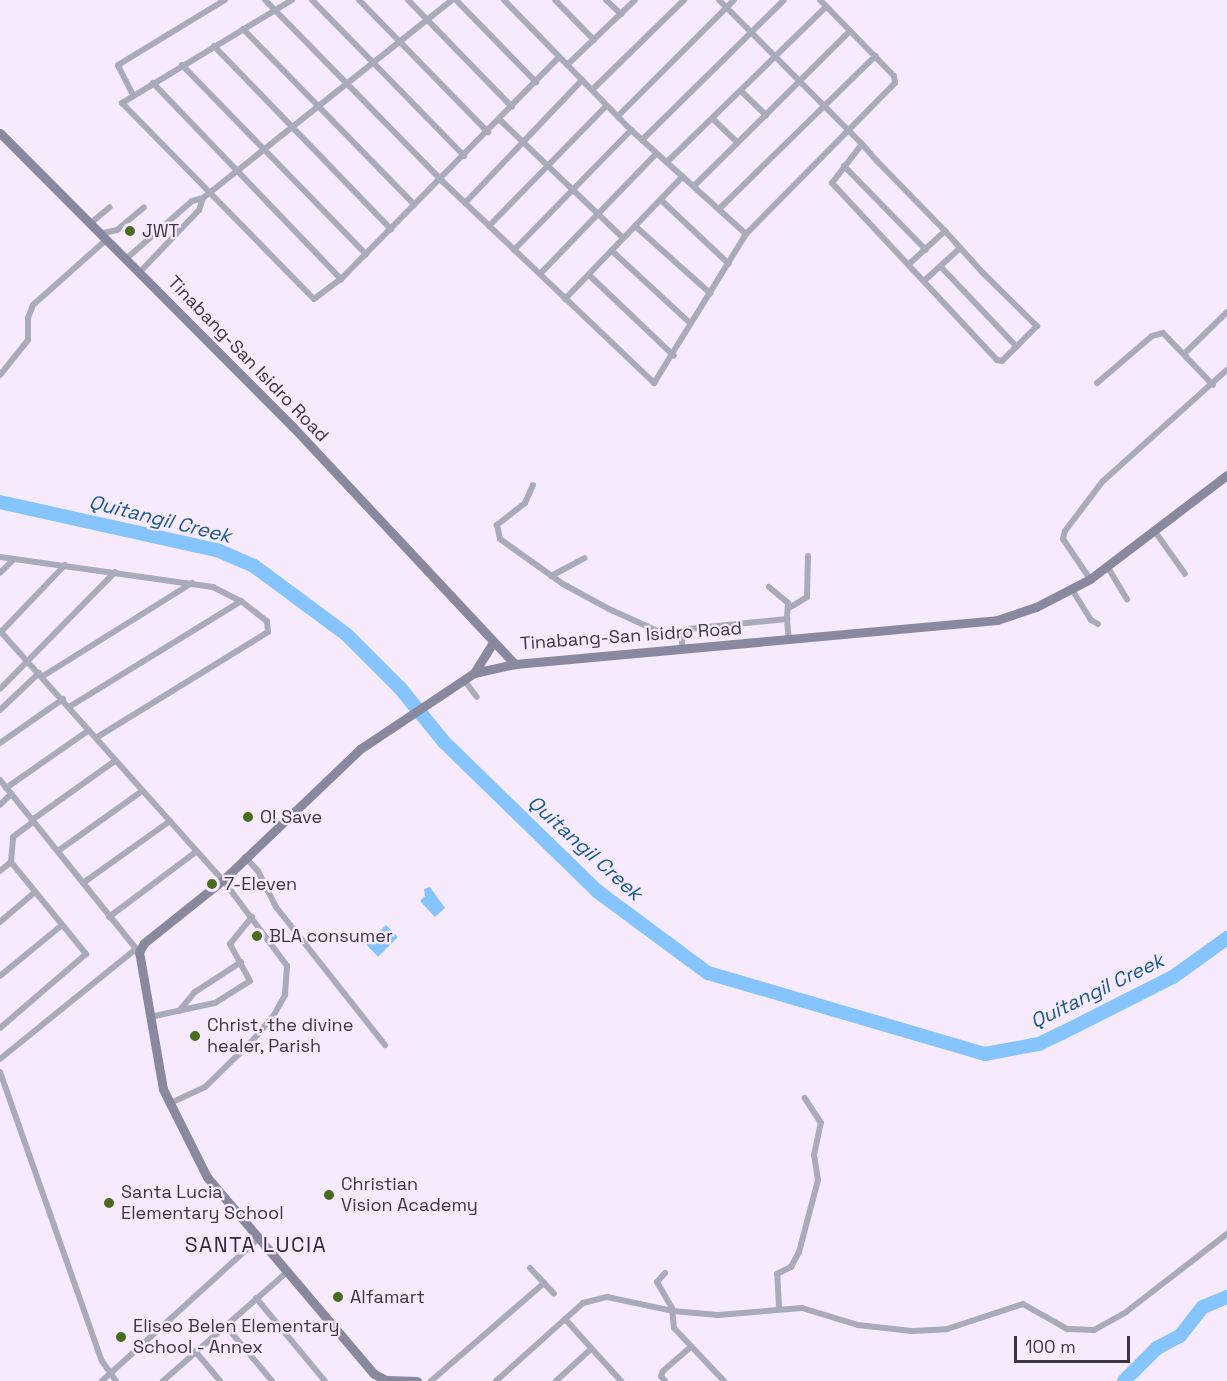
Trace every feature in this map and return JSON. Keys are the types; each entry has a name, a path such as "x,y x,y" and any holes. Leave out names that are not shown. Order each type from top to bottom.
{"street":[{"path":"132,93 118,65 225,0"},
{"path":"266,0 344,83 440,179 649,381 657,381 674,356 690,323 746,234 895,83 894,76 820,0"},
{"path":"292,0 153,83 132,93 123,99 123,105 311,298 318,298 341,279 500,120 559,57"},
{"path":"312,0 464,156"},
{"path":"359,0 488,132"},
{"path":"408,0 512,107"},
{"path":"141,272 199,210 203,198 209,192 344,83 373,64 427,19 454,0 536,82"},
{"path":"504,0 606,106 746,234"},
{"path":"555,0 594,40"},
{"path":"606,0 621,14"},
{"path":"567,65 635,0"},
{"path":"592,90 684,0"},
{"path":"719,0 862,144 1037,327 1002,361 997,360 832,183 862,144"},
{"path":"618,117 734,0"},
{"path":"642,140 784,0"},
{"path":"667,162 826,7"},
{"path":"243,29 414,204"},
{"path":"694,186 850,31"},
{"path":"214,46 391,229"},
{"path":"719,209 875,56"},
{"path":"182,65 366,254"},
{"path":"465,203 524,144 582,80"},
{"path":"153,83 341,279"},
{"path":"741,91 765,115"},
{"path":"489,226 606,106"},
{"path":"713,119 737,142"},
{"path":"500,120 623,238"},
{"path":"514,250 574,192 631,130"},
{"name":"Tinabang-San Isidro Road","path":"0,133 92,222 293,427 515,664 998,620 1036,607 1090,579 1156,533 1227,475"},
{"path":"540,274 656,154"},
{"path":"844,166 926,250"},
{"path":"565,299 683,176"},
{"path":"127,258 192,201 203,198"},
{"path":"661,200 729,264"},
{"path":"92,222 110,207"},
{"path":"0,375 28,340 28,318 33,305 105,236 117,230 144,207"},
{"path":"635,226 710,293"},
{"path":"909,264 945,231"},
{"path":"924,281 960,248"},
{"path":"612,251 690,323"},
{"path":"941,267 1017,347"},
{"path":"589,275 674,356"},
{"path":"1184,354 1227,312"},
{"path":"1097,382 1155,335 1167,333 1213,385"},
{"path":"1090,579 1063,539 1065,531 1101,482 1213,385 1227,370"},
{"path":"533,485 525,503 495,530 500,539 551,576 647,628 682,635"},
{"path":"1156,533 1185,574"},
{"path":"789,608 806,600 808,556"},
{"path":"0,557 213,587 241,601 267,621 268,632 97,737"},
{"path":"551,576 585,558"},
{"path":"0,573 14,559"},
{"path":"65,565 0,632 41,674 223,880 287,966 285,995 274,1015 218,1077 168,1104"},
{"path":"1107,566 1127,599"},
{"path":"0,689 115,572"},
{"path":"0,710 41,674 192,583"},
{"path":"769,586 785,599 789,608 787,619 789,640"},
{"path":"1071,588 1091,620 1098,624"},
{"path":"69,707 241,601"},
{"path":"682,650 682,635 688,629 787,619"},
{"path":"474,673 493,642"},
{"path":"0,1059 223,880 343,764 400,721 474,673 515,664"},
{"path":"464,680 477,697"},
{"path":"0,743 63,699"},
{"path":"6,788 89,730"},
{"path":"0,1028 84,959 83,949 11,862 13,837 116,760"},
{"path":"0,780 137,951 168,1104 207,1177 377,1377 386,1380 417,1381"},
{"path":"58,851 142,791"},
{"path":"0,805 11,794"},
{"path":"82,883 170,821"},
{"path":"109,917 196,852"},
{"path":"245,858 258,871 276,907 385,1045"},
{"path":"0,871 11,862"},
{"path":"0,922 36,892"},
{"path":"150,1017 215,1003 250,981 230,944 252,917"},
{"path":"0,976 62,925"},
{"path":"178,1011 195,992 241,962"},
{"path":"0,1072 109,1373 116,1381"},
{"path":"779,1307 777,1274 791,1267 800,1252 818,1180 814,1155 820,1123 805,1098"},
{"path":"496,1381 583,1303 607,1297 673,1311 718,1316 779,1307 802,1308 858,1325 912,1331 947,1329 1023,1304 1067,1329 1094,1330 1126,1312 1227,1234"},
{"path":"102,1381 259,1238"},
{"path":"530,1268 554,1294"},
{"path":"162,1381 288,1271"},
{"path":"665,1273 657,1282 673,1311 674,1329 724,1381"},
{"path":"431,1381 544,1283"},
{"path":"256,1298 326,1381"},
{"path":"565,1319 618,1380"},
{"path":"225,1325 272,1381"},
{"path":"665,1381 661,1376 663,1371 691,1347"},
{"path":"556,1381 591,1349"},
{"path":"195,1351 220,1381"}],"water":[{"path":"430,887 445,908 435,917 420,901 425,896 424,889"},
{"path":"386,925 398,937 378,957 366,945"}],"waterway":[{"name":"Quitangil Creek","path":"0,502 217,550 254,566 346,634 400,688 444,742 597,891 708,973 985,1054 1039,1044 1062,1033 1173,977 1227,938"},
{"path":"1124,1381 1157,1348 1180,1336 1203,1307 1227,1297"}],"place":[{"name":"JWT","path":"130,231"},
{"name":"O! Save","path":"248,817"},
{"name":"7-Eleven","path":"212,884"},
{"name":"BLA consumer","path":"257,936"},
{"name":"Christ, the divine healer, Parish","path":"195,1036"},
{"name":"Christian Vision Academy","path":"329,1195"},
{"name":"Santa Lucia Elementary School","path":"109,1203"},
{"name":"Alfamart","path":"338,1297"},
{"name":"Eliseo Belen Elementary School - Annex","path":"121,1337"}],"district":[{"name":"SANTA LUCIA","path":"256,1245"}]}
